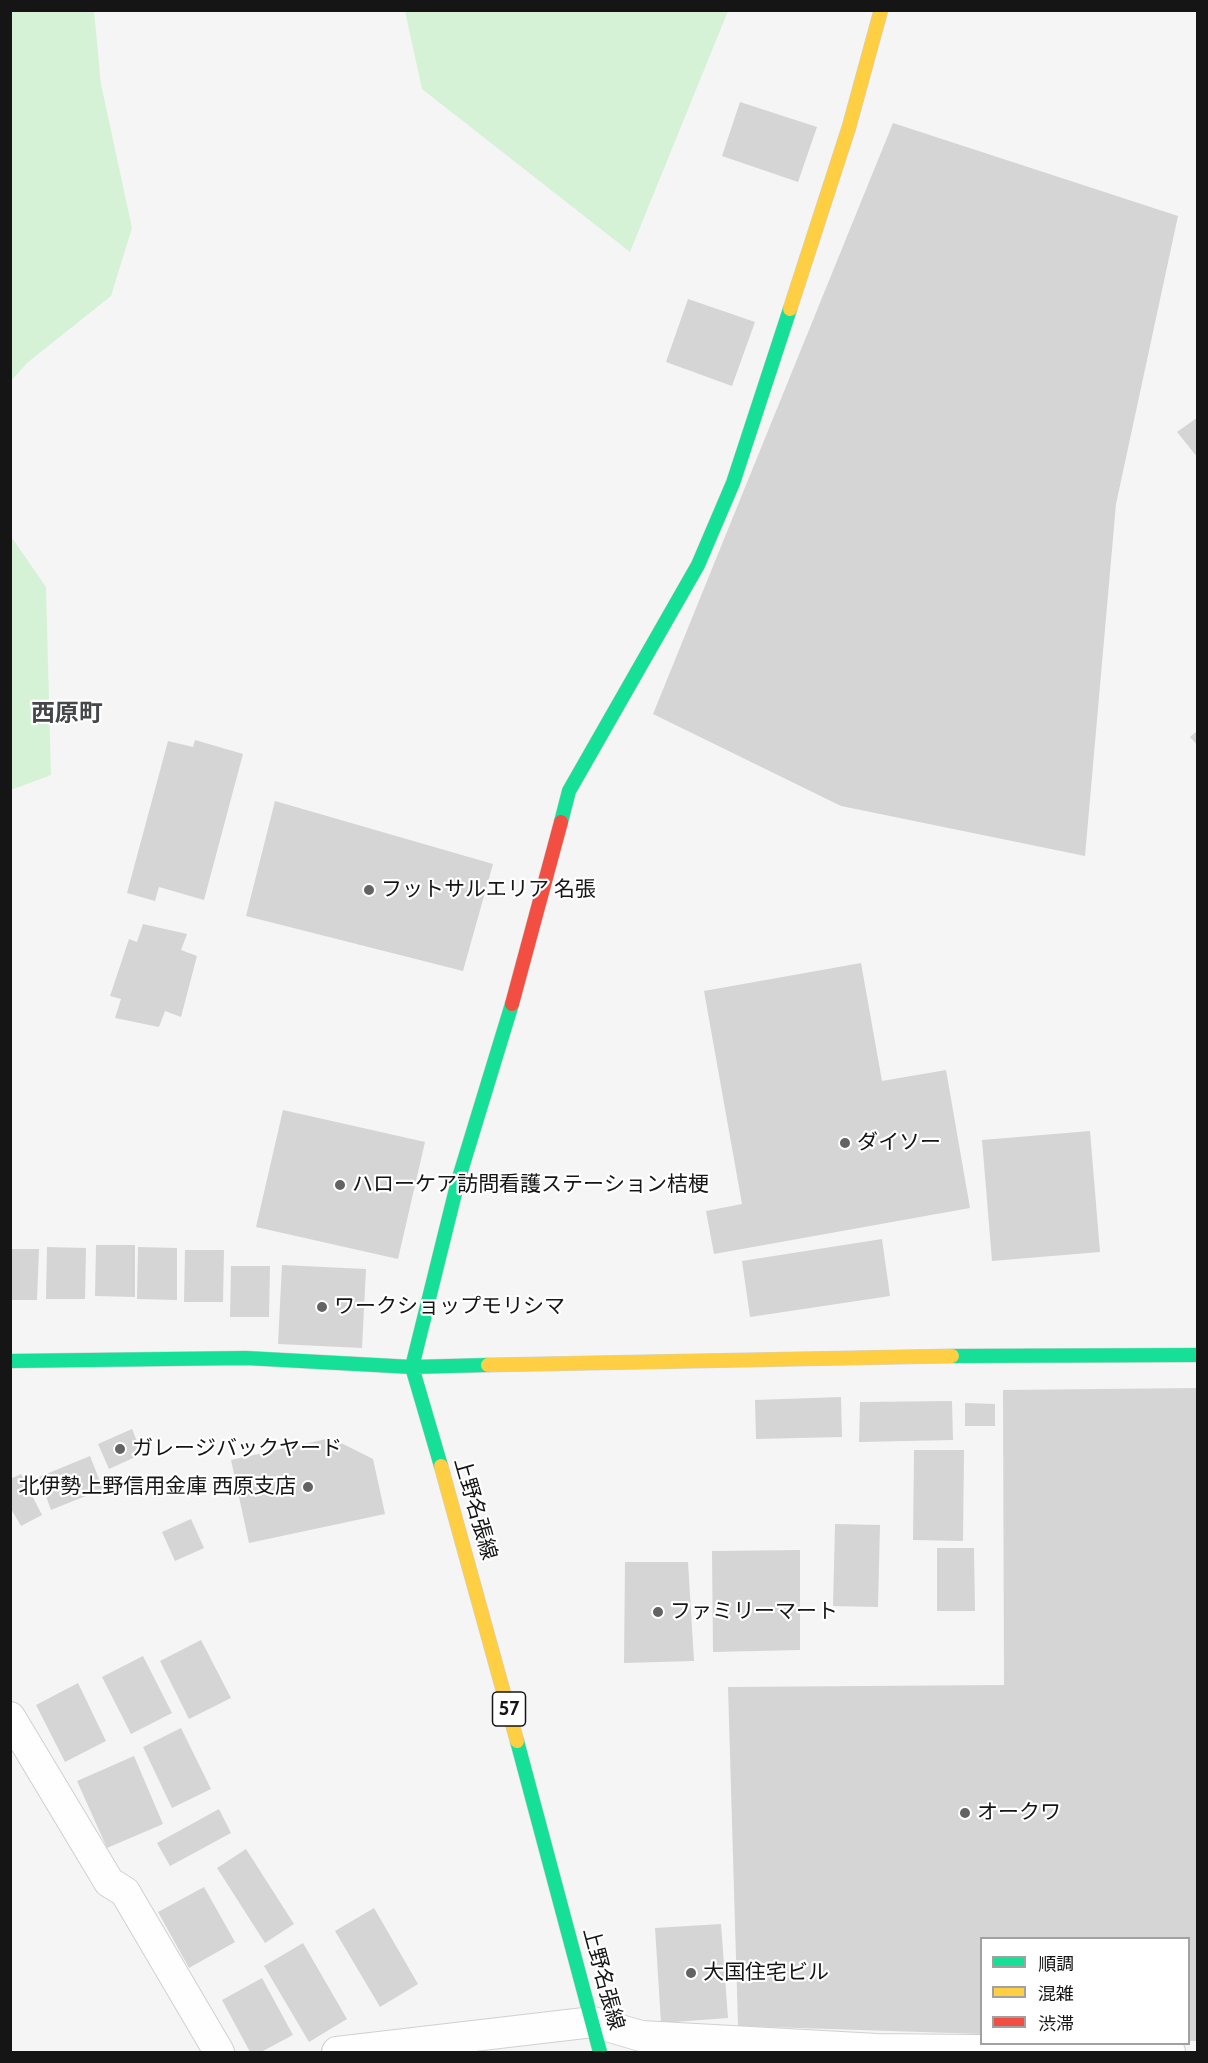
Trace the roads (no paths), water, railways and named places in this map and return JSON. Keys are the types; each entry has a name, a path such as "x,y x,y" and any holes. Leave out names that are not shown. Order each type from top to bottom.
{"street":[{"path":"412,1367 458,1182 506,1028 568,791 698,565 733,483 849,127 881,10"},
{"path":"10,1361 246,1358 412,1367 967,1355 1197,1355"},
{"name":"上野名張線","path":"412,1367 482,1608 600,2052"},
{"path":"10,1717 109,1882 125,1892 219,2052"},
{"path":"337,2052 593,2022 641,2036 877,2049 1170,2052"}],"place":[{"name":"フットサルエリア 名張","path":"369,890"},
{"name":"ダイソー","path":"845,1143"},
{"name":"ハローケア訪問看護ステーション桔梗","path":"340,1185"},
{"name":"ワークショップモリシマ","path":"322,1307"},
{"name":"ガレージバックヤード","path":"120,1449"},
{"name":"北伊勢上野信用金庫 西原支店","path":"308,1487"},
{"name":"ファミリーマート","path":"658,1612"},
{"name":"オークワ","path":"965,1813"},
{"name":"大国住宅ビル","path":"691,1973"}],"district":[{"name":"西原町","path":"67,714"}]}
